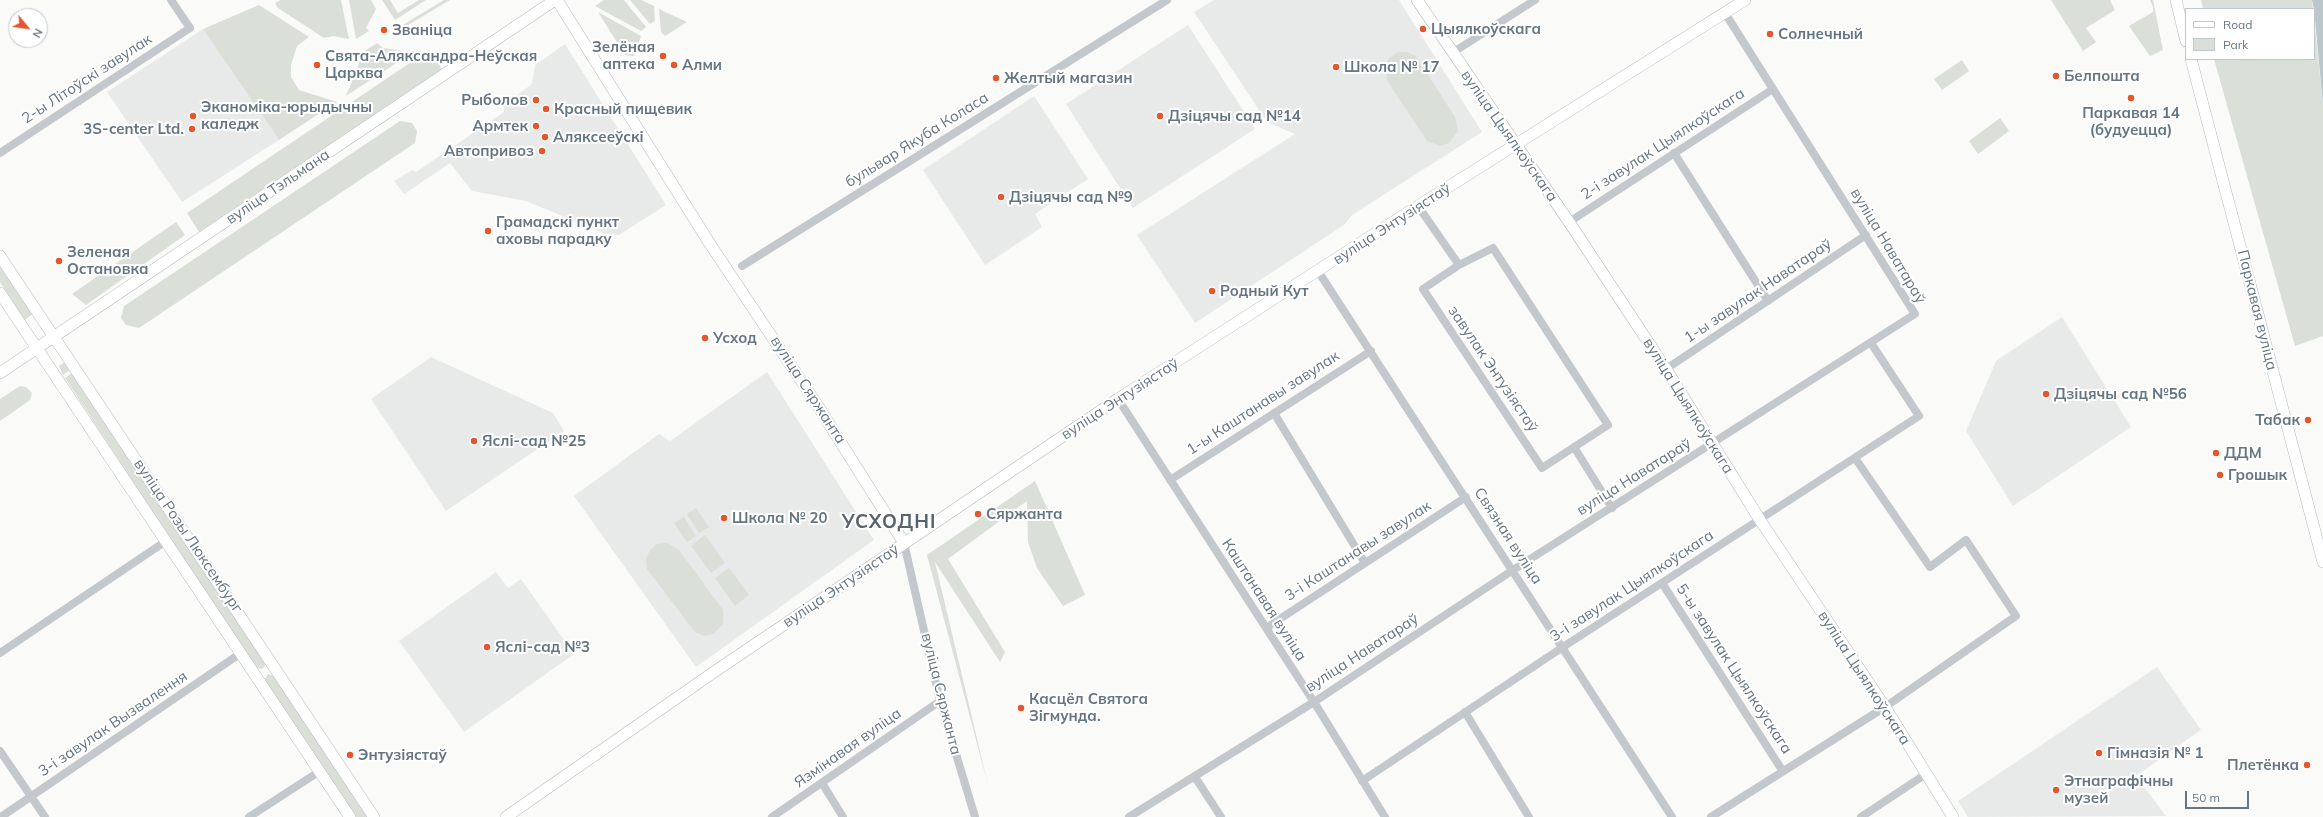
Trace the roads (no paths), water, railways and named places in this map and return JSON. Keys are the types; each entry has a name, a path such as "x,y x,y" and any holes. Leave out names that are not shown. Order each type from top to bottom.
{"main road":[{"name":"вуліца Тэльмана","path":"0,373 556,0"},
{"name":"вуліца Сяржанта","path":"556,0 710,244 816,403 904,543"},
{"name":"вуліца Цыялкоўскага","path":"1417,0 1515,146 1569,222 1666,369 1760,520 1885,707 1953,817"},
{"name":"вуліца Энтузіястаў","path":"506,817 904,543 1118,399 1418,206 1745,0"},
{"path":"2176,0 2185,37"},
{"name":"Паркавая вуліца","path":"2191,60 2323,562"},
{"name":"вуліца Розы Люксембург","path":"0,256 55,336 374,817"},
{"name":"вуліца Розы Люксембург","path":"0,293 350,817"}],"street":[{"name":"2-ы Літоўскі завулак","path":"0,153 190,28 171,0"},
{"name":"бульвар Якуба Коласа","path":"742,266 1167,0"},
{"path":"1452,53 1535,0"},
{"name":"вуліца Наватараў","path":"1129,817 1314,702 1513,570 1915,314 1725,13"},
{"name":"2-і завулак Цыялкоўскага","path":"1569,222 1773,89"},
{"path":"1674,153 1768,300"},
{"path":"1418,206 1459,265"},
{"name":"1-ы завулак Наватараў","path":"1666,369 1866,235"},
{"name":"завулак Энтузіястаў","path":"1493,248 1608,425 1542,468 1423,289 1459,265 1493,248"},
{"name":"Связная вуліца","path":"1318,271 1466,497 1672,817"},
{"name":"3-і завулак Цыялкоўскага","path":"1362,781 1563,647 1919,416 1871,342"},
{"name":"1-ы Каштанавы завулак","path":"1170,480 1371,351"},
{"name":"Каштанавая вуліца","path":"1118,399 1314,702 1385,817"},
{"path":"1274,413 1365,563"},
{"path":"1574,447 1612,508"},
{"path":"1711,817 1782,770 1885,707 2016,616 1966,540 1930,567 1855,458"},
{"name":"3-і Каштанавы завулак","path":"1266,628 1466,497"},
{"path":"0,653 166,541"},
{"name":"вуліца Сяржанта","path":"904,543 940,701 975,817"},
{"name":"5-ы завулак Цыялкоўскага","path":"1662,583 1782,770"},
{"name":"3-і завулак Вызвалення","path":"1,817 241,653"},
{"name":"Язмінавая вуліца","path":"772,817 940,701"},
{"path":"1465,712 1529,817"},
{"path":"0,751 45,817"},
{"path":"249,817 320,771"},
{"path":"1860,817 1926,774"},
{"path":"1195,777 1221,817"},
{"path":"822,783 843,817"}],"place":[{"name":"Цыялкоўскага","path":"1423,29"},
{"name":"Званіца","path":"384,30"},
{"name":"Солнечный","path":"1770,34"},
{"name":"Зелёная аптека","path":"663,56"},
{"name":"Свята-Аляксандра-Неўская Царква","path":"317,65"},
{"name":"Алми","path":"674,65"},
{"name":"Школа № 17","path":"1336,67"},
{"name":"Белпошта","path":"2056,76"},
{"name":"Желтый магазин","path":"996,78"},
{"name":"Паркавая 14 (будуецца)","path":"2131,98"},
{"name":"Рыболов","path":"536,100"},
{"name":"Красный пищевик","path":"546,109"},
{"name":"Эканоміка-юрыдычны каледж","path":"193,116"},
{"name":"Дзіцячы сад №14","path":"1160,116"},
{"name":"Армтек","path":"536,126"},
{"name":"3S-center Ltd.","path":"192,129"},
{"name":"Аляксееўскі","path":"545,137"},
{"name":"Автопривоз","path":"542,151"},
{"name":"Дзіцячы сад №9","path":"1001,197"},
{"name":"Грамадскі пункт аховы парадку","path":"488,231"},
{"name":"Зеленая Остановка","path":"59,261"},
{"name":"Родный Кут","path":"1212,291"},
{"name":"Усход","path":"705,338"},
{"name":"Дзіцячы сад №56","path":"2046,394"},
{"name":"Табак","path":"2308,420"},
{"name":"Яслі-сад №25","path":"474,441"},
{"name":"ДДМ","path":"2216,453"},
{"name":"Грошык","path":"2220,475"},
{"name":"Сяржанта","path":"978,514"},
{"name":"Школа № 20","path":"724,518"},
{"name":"Яслі-сад №3","path":"487,647"},
{"name":"Касцёл Святога Зігмунда.","path":"1021,708"},
{"name":"Гімназія № 1","path":"2099,753"},
{"name":"Энтузіястаў","path":"350,755"},
{"name":"Плетёнка","path":"2307,765"},
{"name":"Этнаграфічны музей","path":"2056,790"}],"district":[{"name":"УСХОДНІ","path":"889,522"}]}
